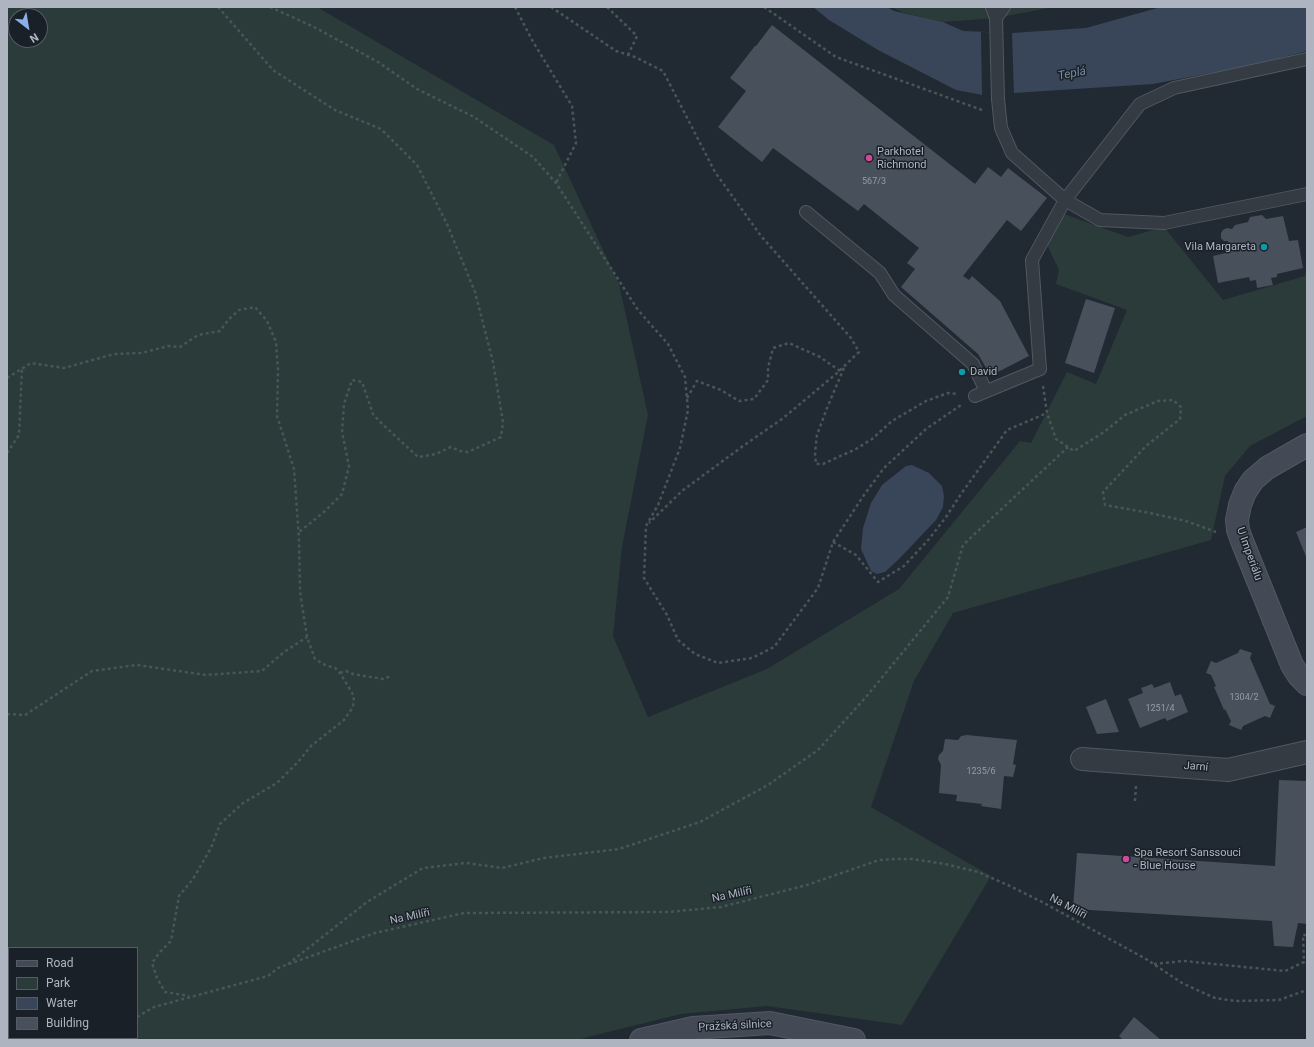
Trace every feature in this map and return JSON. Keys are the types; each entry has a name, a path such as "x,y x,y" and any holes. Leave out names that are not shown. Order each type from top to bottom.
{"street":[{"name":"U Imperiálu","path":"1307,445 1267,468 1253,480 1245,492 1240,505 1237,520 1238,530 1242,541 1292,665 1299,676 1307,684"},
{"name":"Jarní","path":"1082,759 1228,770 1307,752"},
{"name":"Pražská silnice","path":"640,1040 693,1028 770,1023 854,1040"}],"lane":[{"path":"1004,7 994,12 998,99 1001,128 1012,153 1066,200 1100,220 1164,223 1307,194"},
{"path":"975,396 1040,369 1032,260 1066,200 1140,104 1174,88 1307,59"},
{"path":"806,212 880,273 894,295 974,364 986,391"}],"path":[{"path":"218,7 273,70 335,110 381,129 417,165 447,224 475,292 493,362 503,422 501,437 468,452 460,451 451,447 436,454 418,457 373,414 362,382 352,380 344,404 342,432 349,466 342,494 324,512 299,532"},
{"path":"270,7 314,27 378,62 417,89 474,117 533,157 556,183 638,310 668,344 685,377 688,410 680,448 658,505 646,526 644,578 667,614 678,640 695,654 718,663 752,658 774,647 818,588 833,542 884,468 926,429 975,396"},
{"path":"515,7 532,40 572,106 576,143 556,183"},
{"path":"551,7 616,51 628,54 663,71 714,172 761,236 851,338 859,352 840,371 782,419 682,492 646,526"},
{"path":"608,7 637,36 628,54"},
{"path":"764,7 836,56 1000,117"},
{"path":"7,378 31,363 64,368 114,354 142,353 168,346 180,347 198,335 220,331 239,310 255,307 267,321 276,342 278,369 277,416 294,469 299,532 300,592 307,637 315,659 325,665 335,668 340,673 354,696 353,707 344,720 311,746 298,762 277,782 243,804 220,824 211,848 197,873 179,896 171,941 159,953 152,963 157,978 165,992 192,996"},
{"path":"687,398 697,381 721,390 738,401 754,399 768,380 768,368 773,348 790,343 820,357 840,371"},
{"path":"844,366 818,435 815,453 816,464 823,464 856,449 872,439 892,421 926,401 948,394 975,396"},
{"path":"7,454 19,435 22,368"},
{"path":"1040,369 1047,412 1056,439 1074,451 1104,432 1125,415 1158,401 1173,400 1181,407 1180,419 1146,446 1103,492 1105,506 1150,513 1186,521 1221,533"},
{"path":"833,542 856,555 878,582 904,566 929,539 1007,430 1047,412"},
{"path":"286,966 368,902 423,868 466,863 502,868 544,858 619,850 700,822 768,785 818,750 866,697 948,597 963,545 1068,447"},
{"path":"7,714 25,714 92,671 138,665 206,675 262,671 284,652 307,637"},
{"path":"340,673 346,671 353,674 382,679 391,676"},
{"path":"1135,800 1136,779"},
{"name":"Na Milíři","path":"138,1016 154,1007 268,976 278,968 375,933 464,914 668,912 721,907 807,885 879,860 901,859 932,862 978,872 1010,886 1154,964 1182,983 1215,998 1235,1001 1279,1000 1307,990"},
{"path":"1154,964 1184,961 1285,971 1304,962 1303,935 1307,935"}],"green space":[{"path":"7,7 317,7 554,145 619,284 648,415 622,547 613,636 648,717 767,669 899,589 1020,441 1031,443 1067,372 1096,384 1127,310 1056,284 1059,270 1047,245 1064,214 1128,237 1164,227 1223,300 1305,276 1307,266 1307,416 1250,446 1225,476 1211,540 953,613 914,681 871,807 991,876 902,1025 767,1006 681,1014 576,1040 7,1040"},
{"path":"891,7 1054,7 996,18 943,22 904,13"}],"water":[{"name":"Teplá","path":"813,7 887,7 894,11 943,22 963,31 1012,33 1086,28 1161,7 1307,7 1307,51 1252,65 1153,84 983,95 956,90 878,50 829,20"},
{"path":"912,465 929,473 942,486 944,496 943,507 936,520 899,559 885,572 877,574 871,571 861,549 863,528 871,503 882,485 906,466"}],"pier":[{"path":"981,32 1012,33 1014,95 982,97"}],"building":[{"path":"772,25 975,184 988,167 1001,177 1008,168 1047,198 1021,231 1007,220 963,276 969,280 972,276 1000,301 1029,356 994,374 989,373 978,354 901,287 915,269 907,263 919,248 864,204 858,211 773,148 762,162 718,127 746,91 730,78"},
{"name":"Vila Margareta","path":"1262,215 1266,219 1283,216 1289,241 1298,240 1303,268 1277,274 1277,277 1271,278 1273,285 1257,288 1256,280 1250,281 1249,277 1218,283 1213,256 1230,252 1228,241 1224,241 1221,238 1221,233 1227,228 1232,229 1235,225 1248,222 1250,217"},
{"path":"1086,299 1115,308 1094,373 1065,363"},
{"path":"1307,527 1307,559 1296,532"},
{"path":"1240,649 1252,653 1250,658 1270,704 1275,706 1270,718 1265,716 1243,726 1241,730 1229,725 1231,721 1225,709 1224,710 1214,687 1216,686 1211,675 1206,673 1211,661 1216,663 1238,653"},
{"path":"1170,682 1175,696 1181,694 1188,712 1167,721 1165,718 1140,728 1128,699 1143,693 1141,688 1152,684 1154,688"},
{"path":"1106,699 1119,732 1097,734 1086,707"},
{"path":"967,735 1017,740 1013,764 1016,765 1013,777 1004,776 1001,809 981,806 982,804 956,801 957,795 939,793 941,765 938,759 939,755 943,751 945,739 958,740 961,736"},
{"name":"Spa Resort Sanssouci - Blue House","path":"1279,780 1307,781 1307,924 1298,923 1293,947 1274,946 1272,921 1073,909 1077,853 1275,866"},
{"path":"1134,1017 1161,1040 1123,1040 1119,1036"},
{"path":"46,1039 66,1039 64,1040"}],"place":[{"name":"Parkhotel Richmond","path":"869,158"},
{"name":"Vila Margareta","path":"1264,247"},
{"name":"David","path":"962,372"},
{"name":"Spa Resort Sanssouci - Blue House","path":"1126,859"}]}
